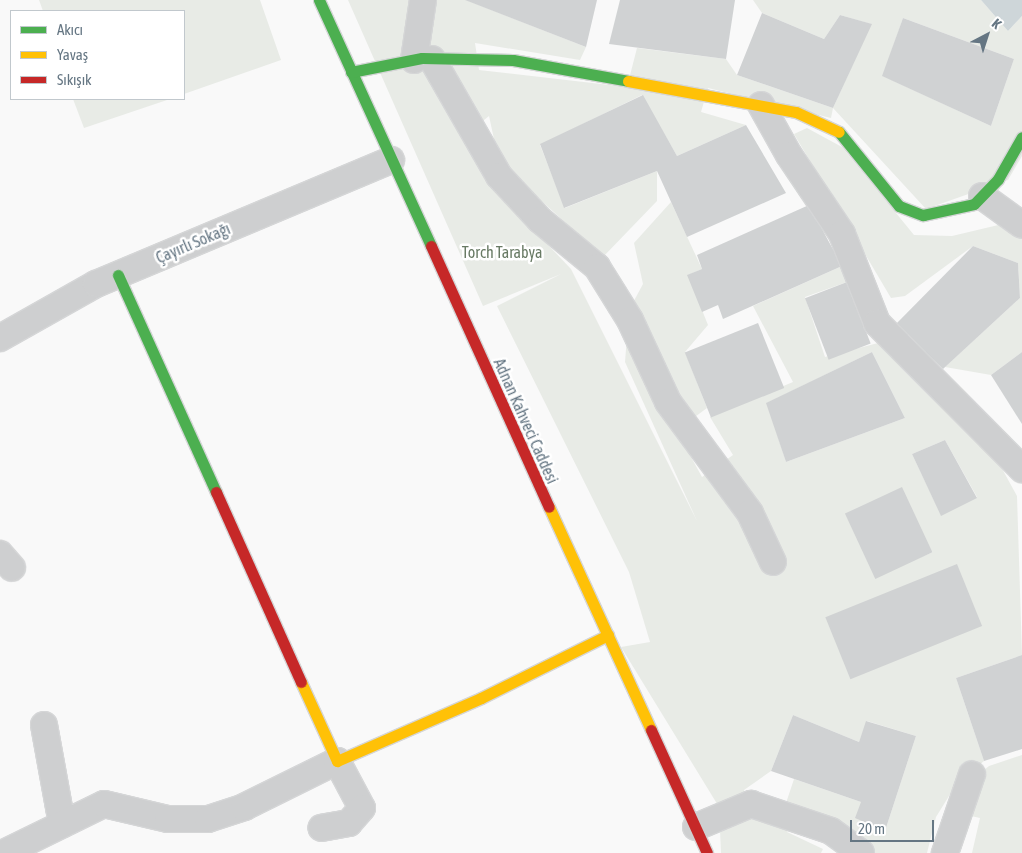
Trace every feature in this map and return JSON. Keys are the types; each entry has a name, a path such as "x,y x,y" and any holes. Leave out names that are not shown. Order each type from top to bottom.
{"street":[{"name":"Adnan Kahveci Caddesi","path":"319,0 707,853"},
{"path":"423,0 423,59 499,176 540,220 597,267 630,320 668,402 750,513 773,562"},
{"path":"352,72 423,59 513,60 796,112 835,128 865,161 899,206 923,215 941,213 974,204 998,180 1022,137"},
{"path":"761,105 789,155 842,234 877,323 1022,469"},
{"name":"Çayırlı Sokağı","path":"0,338 118,275 391,160"},
{"path":"982,196 1022,225"},
{"path":"118,275 337,761 362,808 349,823 321,828"},
{"path":"4,853 104,804 168,820 208,819 244,807 337,761 482,698 608,635"},
{"path":"44,725 62,824"},
{"path":"945,853 972,774"},
{"path":"696,827 751,804 830,831 861,853"}],"green space":[{"path":"39,0 260,0 281,60 185,94 185,10 43,10"},
{"name":"Torch Tarabya","path":"348,0 466,0 586,47 580,60 475,43 479,70 627,87 637,48 726,59 737,75 833,108 831,118 708,88 701,112 746,125 677,156 642,95 540,145 565,208 657,171 657,201 603,257 499,162 489,116 468,133 491,185 571,269 697,521 625,362 629,310 643,284 634,243 671,202 702,269 688,275 708,325 685,352 707,408 688,422 680,437 702,477 733,455 710,417 793,382 753,306 842,266 847,282 805,297 825,357 878,343 1000,465 1017,496 1022,655 956,678 984,761 957,783 936,817 927,853 873,853 804,812 787,832 823,849 821,853 721,853 719,807 621,647 650,642 629,572 497,306 561,274 483,306","holes":["872,352 905,418 786,462 767,403","945,440 977,497 941,515 912,454","847,517 933,552 877,576","793,715 859,742 867,721 916,736 885,831 861,802 794,779 786,803 750,806 744,790 771,771"]},
{"path":"753,0 981,0 1008,31 1022,16 1022,156 1008,180 926,209 833,108 871,24 840,15 824,39 762,13","holes":["903,18 1014,59 991,126 883,76"]},
{"path":"73,100 167,100 84,128"},
{"path":"807,128 842,147 914,235 952,236 1011,222 1022,227 1022,352 991,375 945,367 1020,298 1018,263 973,246 905,296 891,298 794,134"},
{"path":"1022,755 1022,853 972,853 980,818 953,812 959,790 989,766"}],"shaded area":[{"path":"981,0 1022,0 1022,16 1008,31"}],"building":[{"path":"465,0 597,0 586,47"},
{"path":"620,0 735,0 726,59 609,44"},
{"path":"762,13 824,39 840,15 872,24 833,108 737,75"},
{"path":"903,18 1014,59 991,126 882,76"},
{"path":"643,95 677,156 746,125 786,193 687,237 657,171 564,208 540,144"},
{"path":"809,205 842,266 723,319 718,305 702,312 687,275 702,269 697,255"},
{"path":"973,246 1018,263 1020,298 943,369 896,324"},
{"path":"847,282 871,344 829,360 805,298"},
{"path":"758,323 784,388 711,417 685,353"},
{"path":"872,352 905,418 786,462 766,403"},
{"path":"1022,352 1022,424 991,375"},
{"path":"945,440 977,498 941,516 912,454"},
{"path":"902,487 932,552 875,579 845,514"},
{"path":"957,564 982,626 850,679 825,617"},
{"path":"1022,655 1022,749 984,761 956,678"},
{"path":"793,715 859,742 866,721 916,736 885,831 855,818 861,802 771,771"}],"traffic: fast":[{"path":"319,0 431,246"},
{"path":"351,72 422,58 513,60 628,81"},
{"path":"839,132 899,206 923,215 974,204 998,179 1022,137"},
{"path":"118,275 216,492"}],"traffic: slow":[{"path":"628,81 796,112 839,132"},
{"path":"549,507 651,730"},
{"path":"301,682 337,761 481,698 608,635"}],"traffic: jam":[{"path":"431,246 549,507"},
{"path":"216,492 301,682"},
{"path":"651,730 707,853"}]}
